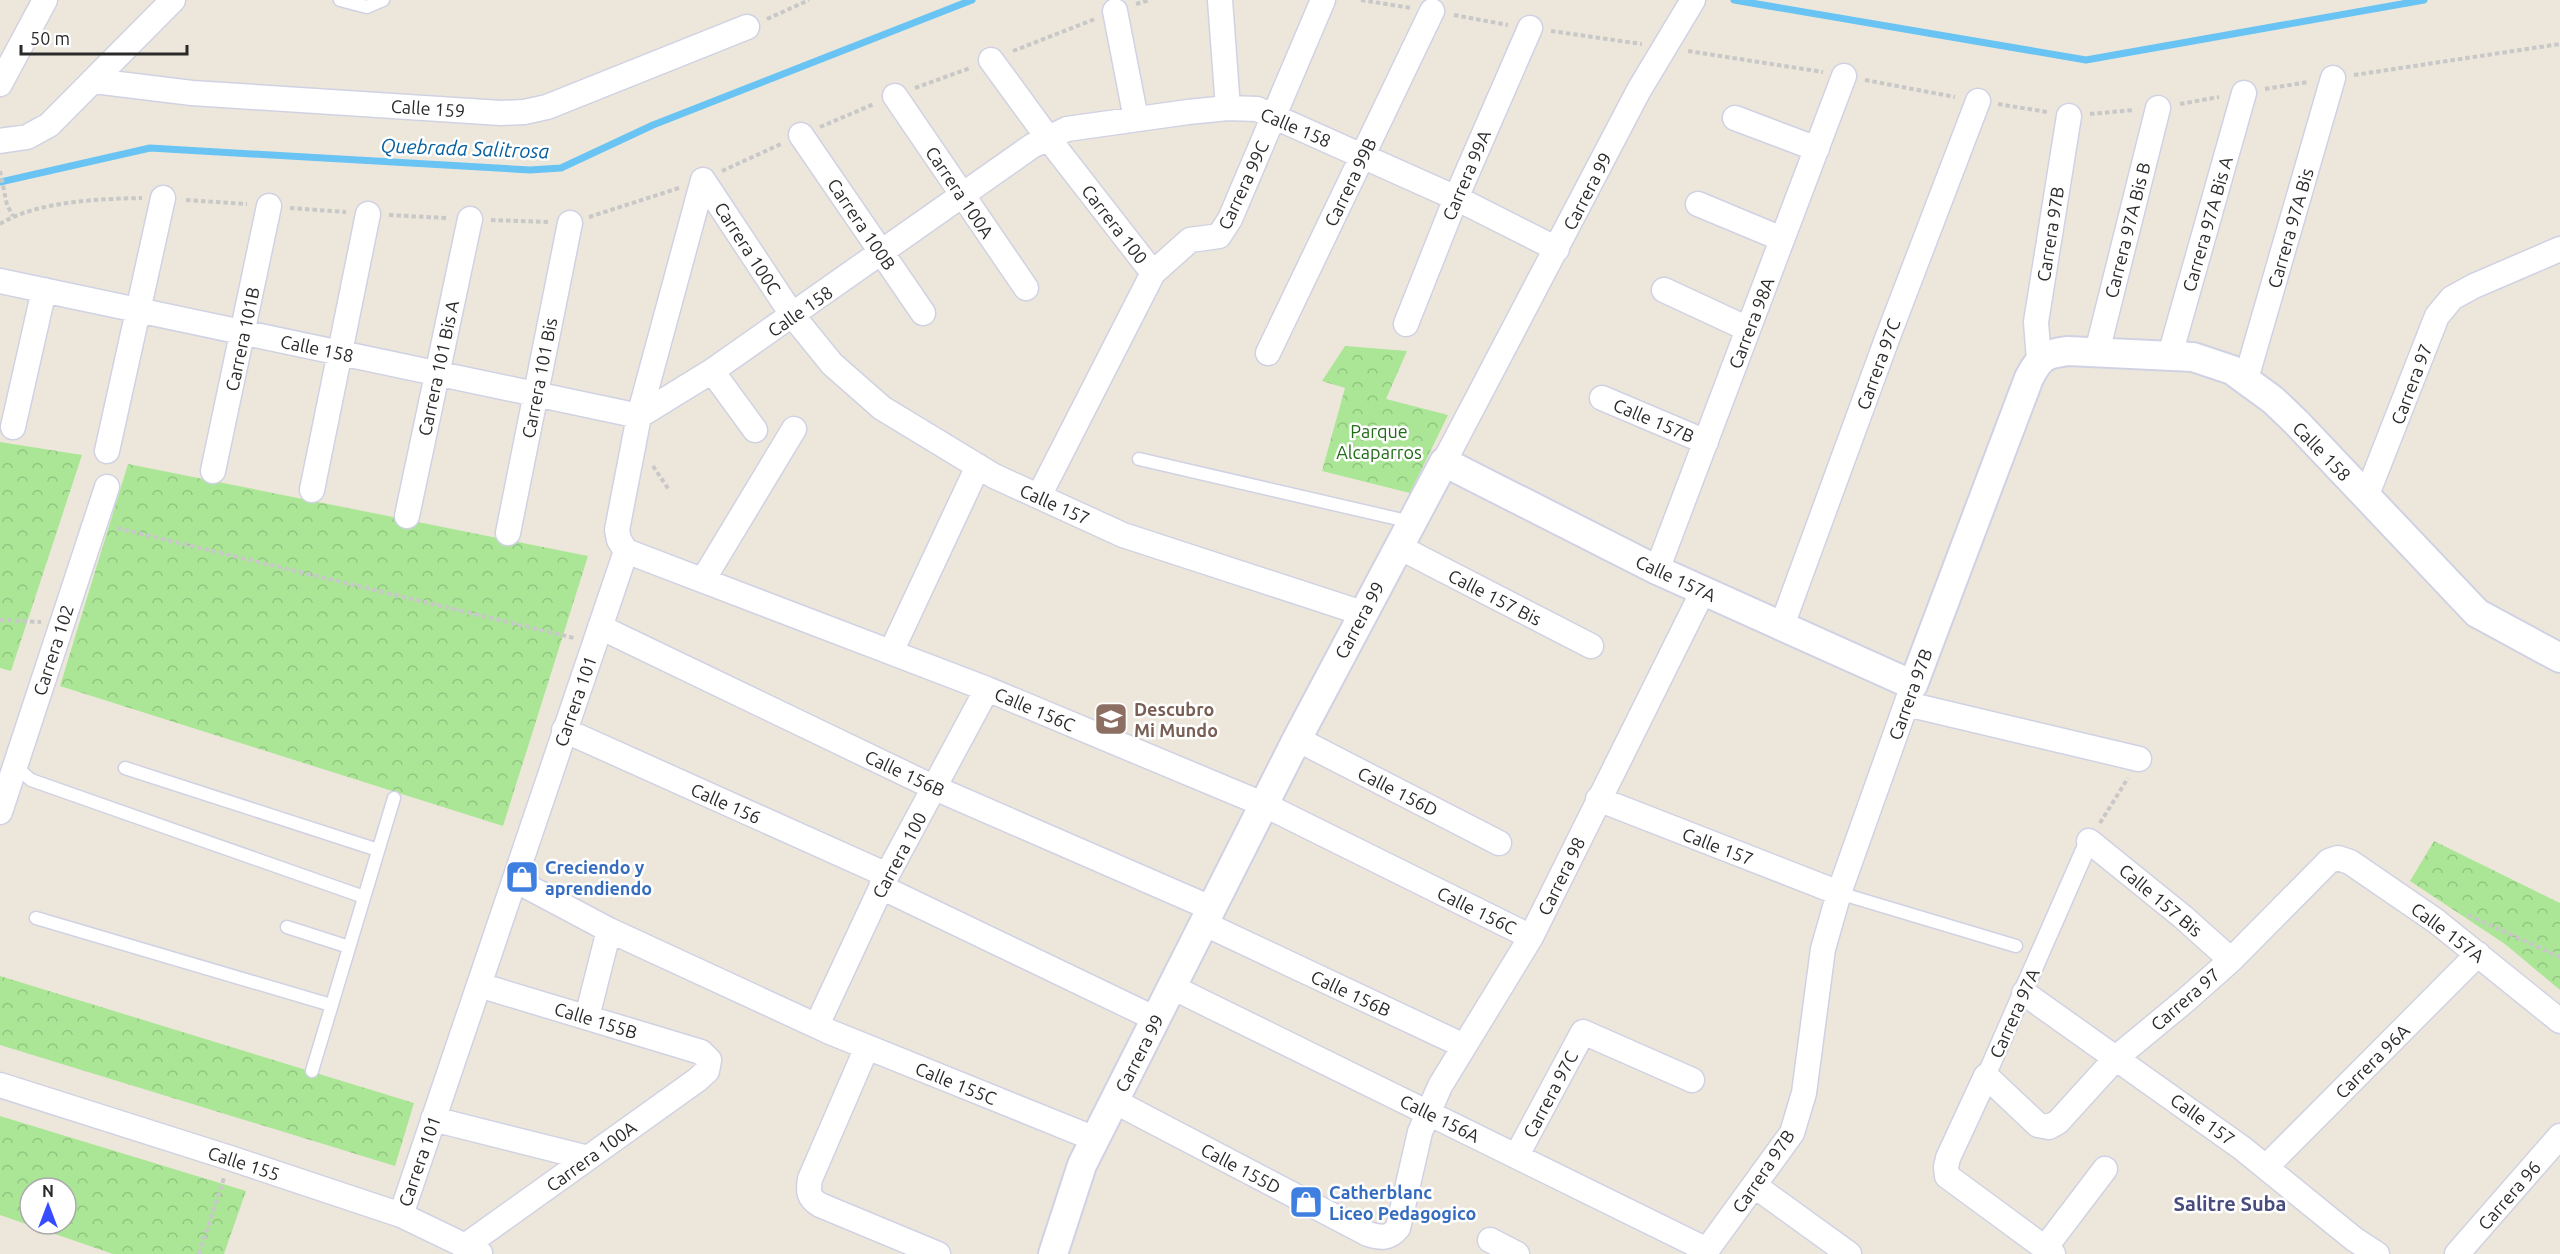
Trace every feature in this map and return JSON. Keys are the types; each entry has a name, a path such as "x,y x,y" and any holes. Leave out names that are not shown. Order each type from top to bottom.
{"street":[{"path":"0,84 45,0"},
{"path":"0,141 27,137 49,125 172,0"},
{"path":"1220,0 1228,108"},
{"name":"Carrera 99C","path":"1153,273 1190,240 1220,236 1230,219 1323,0"},
{"name":"Carrera 99","path":"1053,1254 1082,1165 1297,739 1557,249 1638,90 1694,0"},
{"path":"1115,11 1136,119"},
{"name":"Carrera 99B","path":"1268,353 1432,11"},
{"name":"Calle 159","path":"94,81 192,93 501,113 524,112 548,107 747,27"},
{"name":"Carrera 99A","path":"1406,324 1456,198 1530,28"},
{"name":"Carrera 100","path":"991,60 1048,138 1153,273 1039,496"},
{"name":"Carrera 98A","path":"1657,570 1844,76"},
{"name":"Carrera 97A Bis","path":"2246,379 2333,78"},
{"name":"Carrera 97A Bis A","path":"2170,355 2244,93"},
{"name":"Carrera 100A","path":"895,96 1026,288"},
{"name":"Carrera 97C","path":"1781,628 1887,339 1978,101"},
{"name":"Calle 158","path":"0,281 639,416 712,371 793,316 1032,146 1067,129 1228,108 1257,109 1456,198 1557,249"},
{"name":"Carrera 97A Bis B","path":"2097,352 2158,108"},
{"name":"Carrera 97B","path":"1706,1252 1792,1133 1804,1093 1823,949 1839,893 1910,694 2029,378 2039,360 2036,322 2069,116"},
{"path":"1735,118 1817,149"},
{"name":"Carrera 100B","path":"801,135 922,313"},
{"path":"626,551 619,540 617,530 639,416 703,180"},
{"name":"Carrera 100C","path":"703,180 793,316"},
{"path":"107,450 163,198"},
{"path":"1698,204 1782,239"},
{"name":"Carrera 101B","path":"213,471 269,206"},
{"path":"312,490 338,352 368,214"},
{"name":"Carrera 101 Bis A","path":"407,516 471,219"},
{"name":"Carrera 101 Bis","path":"508,533 570,223"},
{"name":"Carrera 97","path":"2366,497 2437,316 2452,298 2474,286 2560,249"},
{"path":"13,427 44,290"},
{"path":"1664,290 1748,329"},
{"name":"Calle 157","path":"793,316 832,364 882,408 978,466 1123,535 1362,613"},
{"name":"Calle 158","path":"2039,360 2057,352 2193,357 2217,364 2246,379 2296,422 2477,613 2560,658"},
{"path":"712,371 755,430"},
{"name":"Calle 157B","path":"1602,398 1706,442"},
{"path":"703,580 794,429"},
{"name":"Calle 157A","path":"1444,462 1910,694 2139,759"},
{"path":"891,652 978,466"},
{"name":"Carrera 102","path":"0,812 9,771 63,623 107,487"},
{"name":"Calle 157 Bis","path":"1399,547 1592,646"},
{"name":"Calle 156C","path":"626,551 987,689 1265,805 1531,936"},
{"name":"Carrera 101","path":"400,1215 626,551"},
{"name":"Carrera 98","path":"1368,1234 1381,1238 1392,1235 1398,1228 1420,1132 1440,1086 1531,936 1702,591"},
{"name":"Calle 156B","path":"598,635 935,788 1209,916 1464,1046"},
{"name":"Carrera 100","path":"817,1025 884,881 987,689"},
{"name":"Calle 156","path":"564,730 884,881 1156,1019"},
{"name":"Calle 156D","path":"1297,739 1498,843"},
{"name":"Calle 157","path":"1598,799 1839,893"},
{"name":"Calle 157 Bis","path":"2089,841 2183,917 2231,960"},
{"name":"Carrera 97A","path":"2049,1251 1954,1183 1947,1176 1946,1167 2089,841"},
{"name":"Calle 157A","path":"2329,861 2338,858 2350,862 2436,921 2560,1021"},
{"name":"Carrera 97","path":"1986,1076 2038,1125 2049,1127 2058,1122 2117,1057 2231,960 2329,861"},
{"name":"Calle 155C","path":"515,880 609,930 817,1025 1095,1139"},
{"path":"587,1017 609,930"},
{"name":"Carrera 96A","path":"2266,1167 2478,954"},
{"name":"Calle 155B","path":"479,985 701,1052 709,1060"},
{"name":"Calle 156A","path":"1172,987 1517,1155 1706,1252"},
{"name":"Calle 157","path":"2024,993 2117,1057 2266,1167 2354,1239 2377,1254"},
{"name":"Carrera 97C","path":"1517,1155 1583,1032 1692,1080"},
{"path":"867,1047 810,1179 808,1191 812,1200 820,1205 938,1254"},
{"name":"Carrera 100A","path":"473,1250 588,1158 697,1080 707,1071 709,1060"},
{"name":"Calle 155","path":"0,1085 400,1215 473,1250"},
{"name":"Calle 155D","path":"1114,1101 1368,1234"},
{"path":"434,1119 588,1158"},
{"name":"Carrera 96","path":"2457,1254 2560,1136"},
{"path":"2049,1251 2105,1169"},
{"path":"1755,1186 1850,1254"},
{"path":"1490,1240 1517,1254"}],"lane":[{"path":"340,0 367,7 383,0"},
{"path":"1139,459 1412,522"},
{"path":"125,768 378,850"},
{"path":"9,771 364,897"},
{"path":"312,1071 394,798"},
{"path":"1839,893 2016,946"},
{"path":"36,918 331,1005"},
{"path":"287,927 349,947"}],"path":[{"path":"747,27 810,0"},
{"path":"0,224 13,216 87,199 163,198 368,214 570,223 703,180 801,135 895,96 1115,11 1150,0"},
{"path":"1361,0 1530,28 1668,39 1844,76 2069,116 2158,108 2333,78 2560,44"},
{"path":"0,171 7,205 13,216"},
{"path":"95,522 598,635"},
{"path":"0,620 63,623"},
{"path":"2089,841 2139,759"},
{"path":"2436,921 2448,906 2560,957"},
{"path":"199,1254 230,1158"}],"green space":[{"name":"Parque Alcaparros","path":"1345,346 1407,351 1386,399 1448,415 1410,493 1322,471 1345,388 1322,381"},
{"path":"0,442 82,455 11,671 0,668"},
{"path":"128,464 588,556 503,826 60,686"},
{"path":"2434,841 2560,903 2560,990 2505,944 2410,881"},
{"path":"0,976 414,1103 395,1166 0,1045"},
{"path":"0,1116 246,1191 224,1254 113,1254 61,1236 78,1236 78,1176 18,1176 18,1221 0,1215"}],"waterway":[{"name":"Quebrada Salitrosa","path":"0,182 150,148 530,170 561,168 653,125 972,0"},
{"name":"Quebrada Salitrosa","path":"1734,0 2086,60 2424,0"}],"place":[{"name":"Descubro Mi Mundo","path":"1111,719"},
{"name":"Creciendo y aprendiendo","path":"522,877"},
{"name":"Catherblanc Liceo Pedagogico","path":"1306,1202"}],"district":[{"name":"Salitre Suba","path":"2230,1203"}]}
